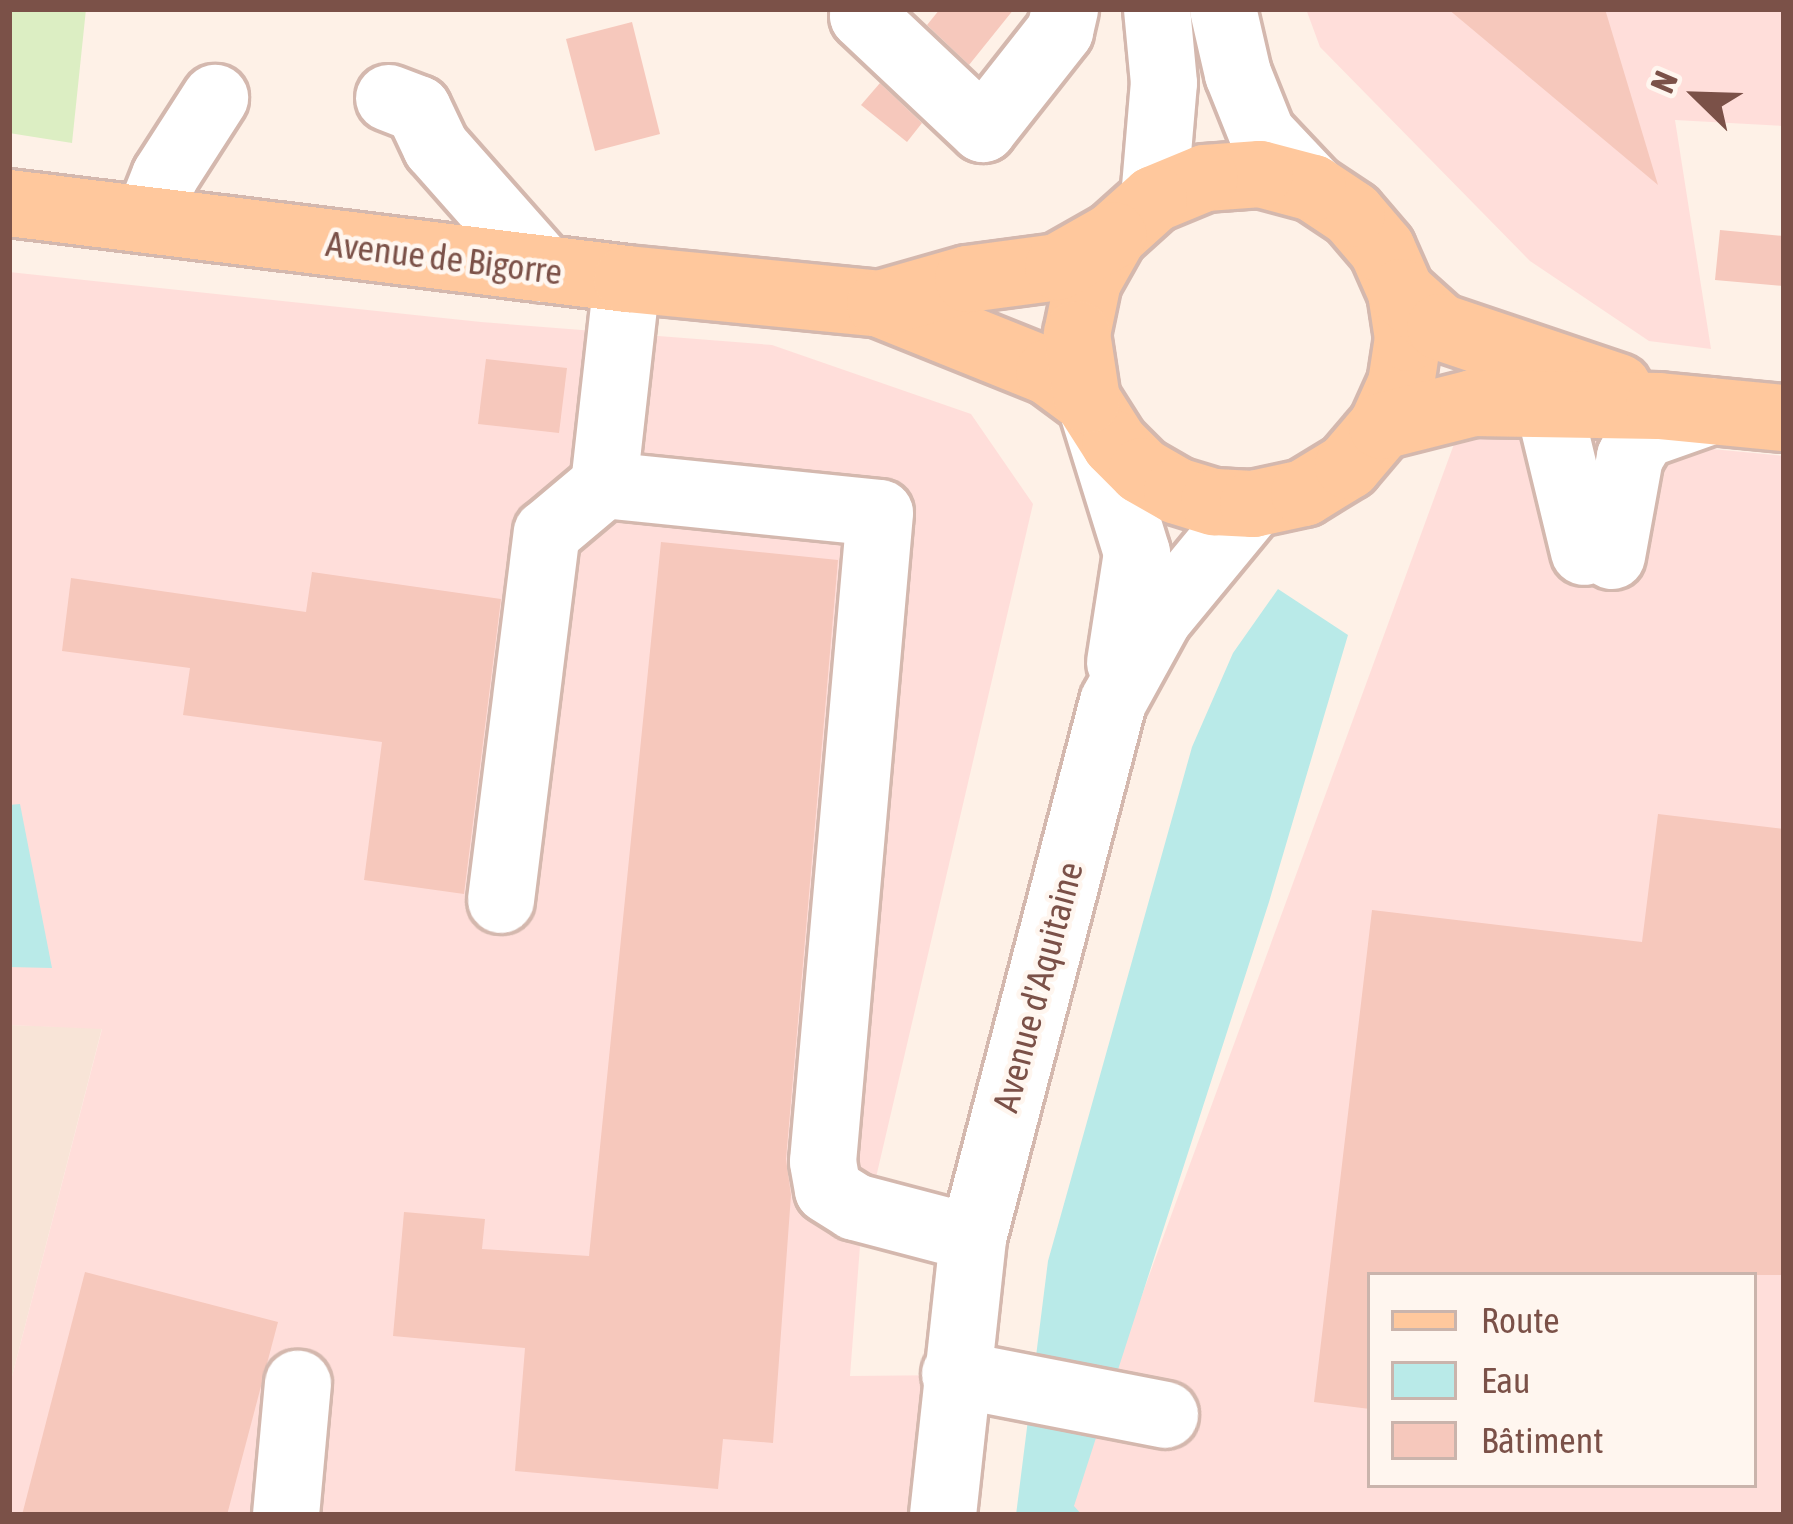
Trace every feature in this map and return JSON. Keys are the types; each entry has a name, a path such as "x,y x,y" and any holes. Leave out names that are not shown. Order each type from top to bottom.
{"main road":[{"path":"1260,173 1313,188 1352,214 1382,249 1401,292 1408,338 1401,384 1382,427 1348,466 1304,493 1253,504 1214,502 1177,491 1129,458 1090,405 1078,334 1088,281 1134,217 1205,178 1260,173"},
{"name":"Avenue de Bigorre","path":"9,203 626,279 880,304 1049,372 1090,405"},
{"name":"Avenue de Bigorre","path":"880,304 968,279 1058,267 1134,217"},
{"path":"1401,292 1440,327 1685,409"},
{"path":"1382,427 1473,403 1685,409 1784,418"}],"street":[{"path":"869,9 863,16 983,129 1060,31 1066,9"},
{"path":"1134,217 1161,166 1164,83 1157,9"},
{"path":"1223,9 1238,74 1262,134 1313,188"},
{"path":"148,219 165,176 215,98"},
{"path":"389,98 418,109 436,147 544,269"},
{"path":"501,900 547,533 604,485 626,279"},
{"path":"1090,405 1137,553 1113,702"},
{"path":"1549,407 1598,554 1630,457 1643,435 1685,409"},
{"path":"604,485 880,513 823,1162 828,1190 855,1208 973,1238"},
{"name":"Avenue d'Aquitaine","path":"943,1515 973,1238 1113,702 1159,617 1253,504"},
{"path":"955,1375 1165,1415"},
{"path":"286,1515 298,1384"}],"shaded area":[{"path":"1306,9 1784,9 1784,126 1675,120 1711,349 1649,341 1530,261 1320,47"},
{"path":"9,272 481,322 772,345 971,414 1033,504 860,1246 850,1376 955,1375 943,1515 9,1515 9,1388 102,1029 9,1025"},
{"path":"1461,425 1784,456 1784,1515 1044,1515 1102,1404"},
{"path":"9,1025 102,1028 9,1388"}],"green space":[{"path":"9,9 86,9 72,143 9,133"}],"water":[{"path":"1278,589 1348,635 1269,902 1074,1506 1082,1515 1016,1515 1048,1261 1192,747 1233,653"},
{"path":"20,804 52,968 9,967 9,805"}],"building":[{"path":"940,9 1014,9 969,65 927,25"},
{"path":"1448,9 1605,9 1658,185"},
{"path":"632,22 660,134 595,151 566,39"},
{"path":"880,83 922,123 907,142 861,105"},
{"path":"1720,230 1784,236 1784,286 1715,280"},
{"path":"486,359 567,368 559,433 478,424"},
{"path":"661,542 838,560 786,1159 791,1195 773,1443 723,1439 718,1489 515,1471 525,1348 393,1336 404,1212 485,1219 482,1249 589,1256"},
{"path":"312,572 501,599 464,894 364,880 382,742 183,715 190,668 62,651 71,578 306,612"},
{"path":"1658,814 1784,829 1784,1275 1367,1272 1367,1409 1314,1402 1372,910 1642,942"},
{"path":"85,1272 278,1322 227,1515 22,1515"}]}
